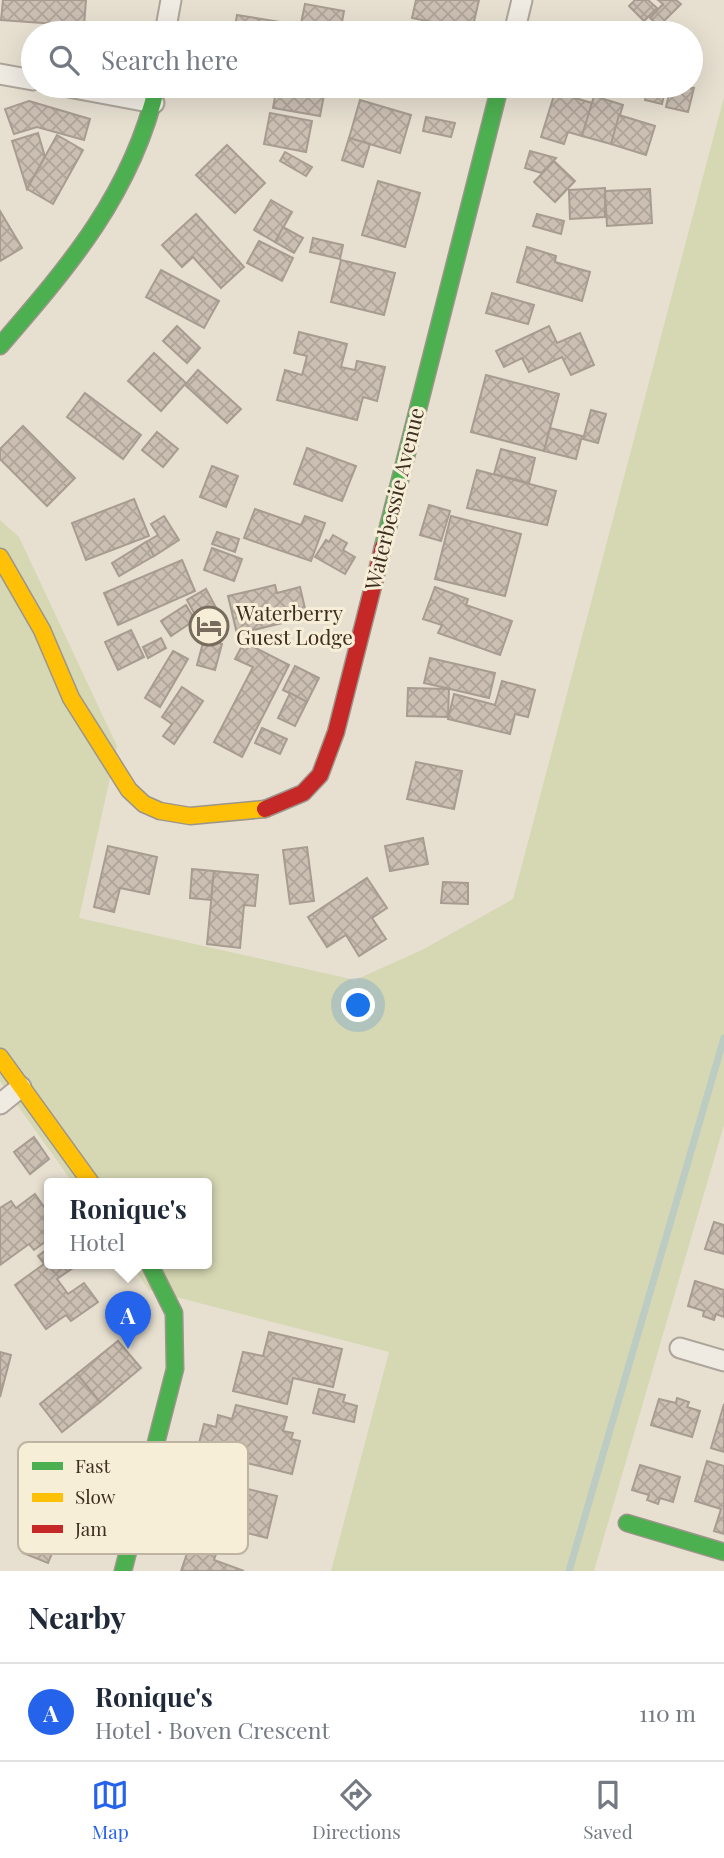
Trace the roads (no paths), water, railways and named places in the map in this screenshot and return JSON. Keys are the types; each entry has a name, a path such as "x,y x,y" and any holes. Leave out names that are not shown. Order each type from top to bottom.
{"street":[{"path":"168,21 171,0"},
{"path":"517,21 522,0"},
{"path":"0,74 21,78"},
{"path":"0,346 85,246 133,162 155,98"},
{"name":"Waterbessie Avenue","path":"0,557 42,630 71,698 130,790 144,804 160,811 190,816 261,810 303,793 320,775 333,742 497,98"},
{"path":"0,1057 87,1178"},
{"path":"0,1104 21,1087"},
{"path":"152,1269 177,1315 178,1337 175,1369 156,1442"},
{"path":"680,1348 724,1361"},
{"path":"627,1523 724,1552"},
{"path":"122,1571 126,1554"}],"waterway":[{"path":"569,1571 724,1038"}],"place":[{"name":"Waterberry Guest Lodge","path":"209,626"},
{"name":"Ronique's","path":"128,1349"}]}
